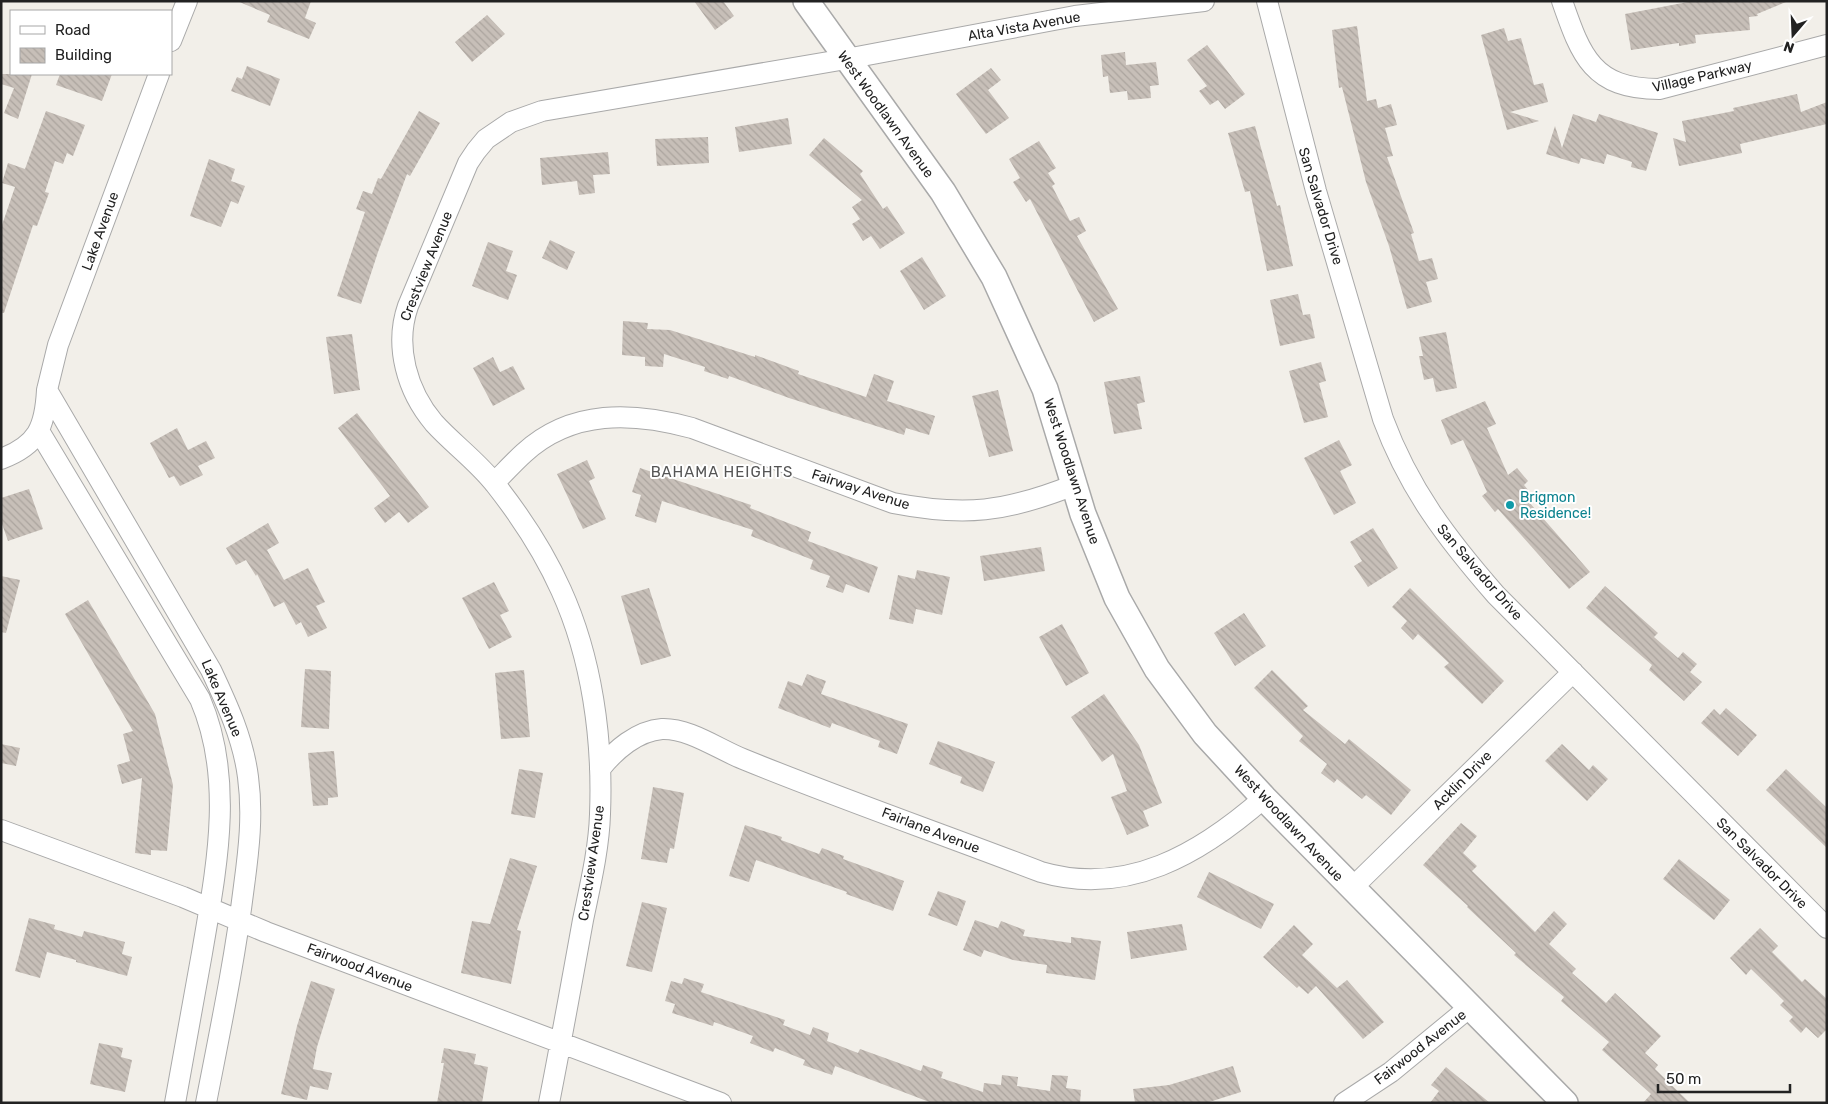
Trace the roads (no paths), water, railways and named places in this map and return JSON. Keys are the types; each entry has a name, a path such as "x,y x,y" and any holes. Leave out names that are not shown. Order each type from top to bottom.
{"street":[{"path":"172,38 187,1"},
{"name":"West Woodlawn Avenue","path":"806,1 943,192 994,277 1045,388 1083,514 1117,598 1153,662 1205,734 1264,798 1565,1103"},
{"name":"Alta Vista Avenue","path":"846,59 1075,16 1204,1"},
{"name":"San Salvador Drive","path":"1267,1 1316,192 1383,418 1396,452 1426,509 1468,563 1496,595 1827,928"},
{"name":"Village Parkway","path":"1562,1 1577,43 1592,65 1614,81 1640,88 1659,88 1827,45"},
{"name":"Crestview Avenue","path":"549,1103 600,816 600,769 592,698 573,619 561,589 540,549 521,518 494,484 472,458 430,417 413,387 403,360 401,346 403,319 468,163 486,139 511,122 542,110 846,59"},
{"name":"Lake Avenue","path":"159,75 58,345 48,390 45,417 39,432 200,699 216,753 220,815 210,908 175,1103"},
{"name":"Lake Avenue","path":"48,390 212,670 235,724 248,776 251,829 240,921 206,1103"},
{"name":"Fairway Avenue","path":"494,484 524,452 558,430 596,417 616,415 666,420 893,503 920,508 975,511 997,509 1040,499 1074,485"},
{"path":"1,459 26,446 39,432"},
{"name":"Acklin Drive","path":"1352,889 1572,672"},
{"name":"Fairlane Avenue","path":"600,769 620,747 640,736 662,729 682,732 742,759 1032,868 1060,877 1080,880 1119,879 1145,872 1199,847 1236,823 1264,798"},
{"name":"Fairwood Avenue","path":"1,830 720,1103"},
{"name":"Fairwood Avenue","path":"1344,1103 1391,1072 1470,1007"}],"place":[{"name":"Brigmon Residence!","path":"1510,505"}],"district":[{"name":"BAHAMA HEIGHTS","path":"722,472"}]}
